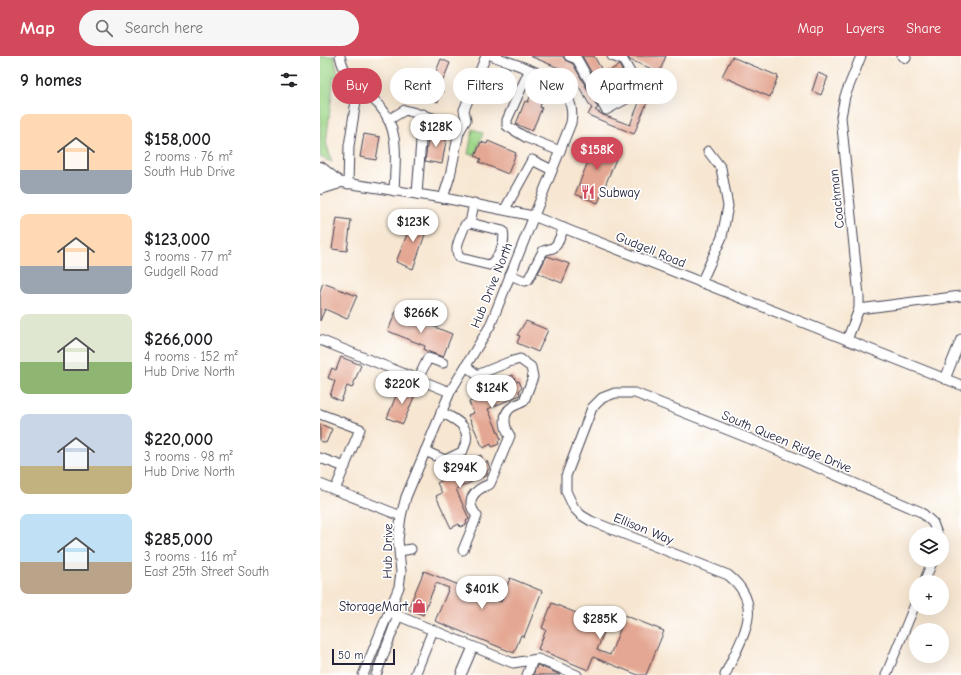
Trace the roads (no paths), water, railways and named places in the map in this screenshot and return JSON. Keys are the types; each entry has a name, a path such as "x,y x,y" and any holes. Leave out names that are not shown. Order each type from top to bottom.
{"highway":[{"path":"320,168 342,183"},
{"path":"320,187 342,183"}],"street":[{"path":"340,56 342,68"},
{"path":"443,198 450,176 459,132 466,120 464,110 486,56"},
{"name":"Hub Drive North","path":"493,56 525,69"},
{"path":"569,56 577,59 606,110 641,91 623,60 612,56"},
{"name":"Coachman","path":"847,340 859,309 841,117 845,96 861,56"},
{"path":"525,80 507,120 507,126 527,138 560,151"},
{"path":"342,183 350,146 356,104"},
{"path":"377,104 388,120 396,143 394,191"},
{"name":"Hub Drive North","path":"401,516 406,497 450,392 490,326 560,151 573,115 570,104"},
{"path":"388,120 405,110 423,114 459,132"},
{"path":"417,194 423,114"},
{"path":"701,283 722,236 728,206 721,168 708,151"},
{"path":"505,209 532,160 552,170"},
{"name":"Gudgell Road","path":"320,179 474,203 533,216 961,385"},
{"path":"470,223 474,203"},
{"path":"470,223 503,231 503,243 498,256 489,265 460,258 457,255 456,249 465,225 470,223"},
{"path":"510,275 524,281 528,280 543,251 553,248 557,244 564,228"},
{"path":"859,309 961,296"},
{"path":"945,379 961,339"},
{"path":"320,340 450,392"},
{"path":"418,380 428,358 443,363"},
{"path":"463,550 477,516 472,508 473,495 476,490 490,484 510,436 504,422 505,415 512,407 524,401 534,377 531,366 520,359 477,375 466,366"},
{"name":"South Queen Ridge Drive","path":"615,393 635,393 768,446 921,512 933,523 934,527"},
{"name":"Ellison Way","path":"615,393 602,398 592,408 566,476 566,491 574,508 591,521 728,575 739,584 746,596 749,610 748,621 725,675"},
{"path":"425,451 444,460 462,452 467,442 467,434 458,420 441,412"},
{"path":"320,414 360,429 336,490"},
{"path":"320,458 345,467"},
{"path":"320,484 401,516"},
{"name":"Hub Drive","path":"363,675 399,587 401,572 398,540 401,516"},
{"path":"400,551 412,549"},
{"path":"389,612 513,663 538,659 577,675"},
{"path":"886,675 911,615"},
{"path":"376,675 398,616"},
{"path":"415,675 433,630"},
{"path":"461,675 473,647"},
{"path":"527,675 533,660"}],"place":[{"name":"Subway","path":"588,192"},
{"name":"StorageMart","path":"419,606"}]}
